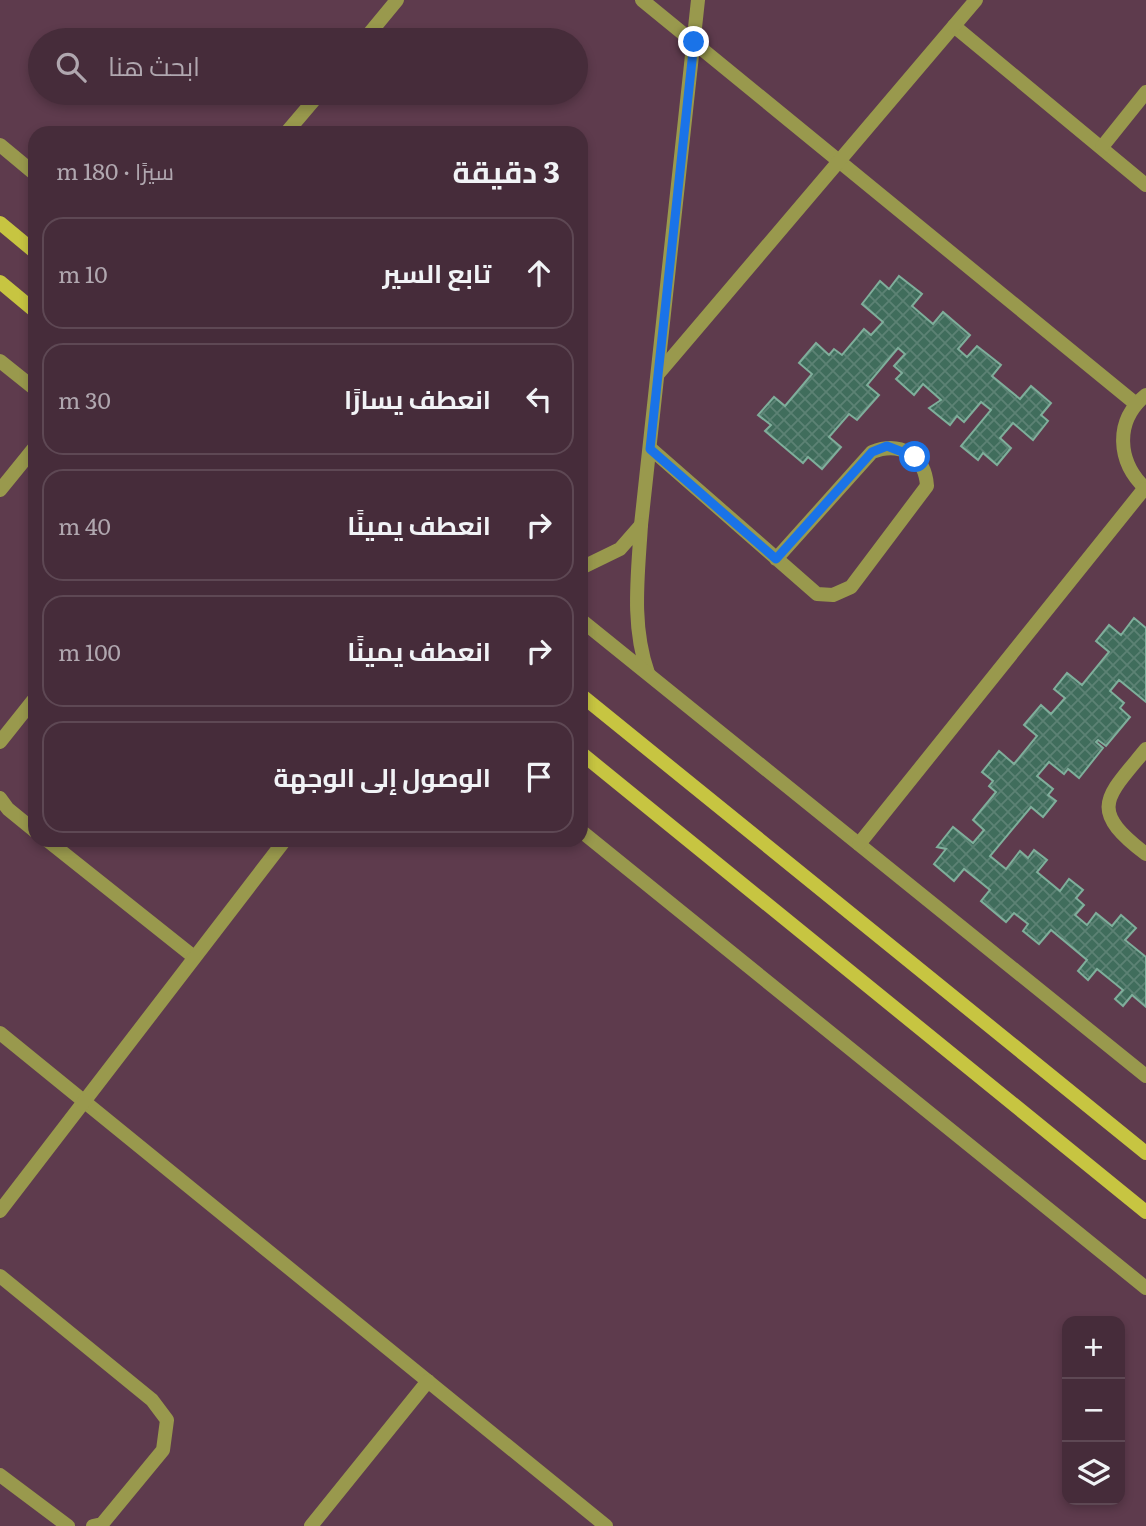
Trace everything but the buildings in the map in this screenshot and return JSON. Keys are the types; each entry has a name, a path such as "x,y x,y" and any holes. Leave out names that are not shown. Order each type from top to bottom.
{"street":[{"path":"373,28 397,0"},
{"path":"642,0 838,161 1141,399 1126,420 1122,438 1124,457 1132,474 1145,489 859,844"},
{"path":"648,675 640,650 636,615 641,525 698,0"},
{"path":"658,374 975,0"},
{"path":"954,26 1146,185"},
{"path":"1102,147 1146,92"},
{"path":"292,126 310,105"},
{"path":"0,145 28,168"},
{"path":"0,223 28,246"},
{"path":"0,282 28,305"},
{"path":"0,361 28,383"},
{"path":"650,449 776,559 817,594 833,595 851,587 927,486 926,470 915,457 900,449 887,446 872,452 776,559"},
{"path":"0,490 28,456"},
{"path":"588,565 620,549 641,525"},
{"path":"588,626 1146,1076"},
{"path":"588,701 1146,1153"},
{"path":"0,742 28,707"},
{"path":"1146,749 1110,793 1107,812 1113,826 1146,854"},
{"path":"588,760 1146,1212"},
{"path":"0,798 8,809 28,825"},
{"path":"588,837 1146,1288"},
{"path":"56,847 194,957"},
{"path":"0,1211 280,847"},
{"path":"0,1033 606,1526"},
{"path":"0,1276 152,1400 167,1420 163,1450 102,1524 93,1526"},
{"path":"311,1526 428,1381"},
{"path":"0,1475 68,1526"}],"route":[{"path":"694,42 650,449 776,559 872,452 887,446 915,457"}]}
